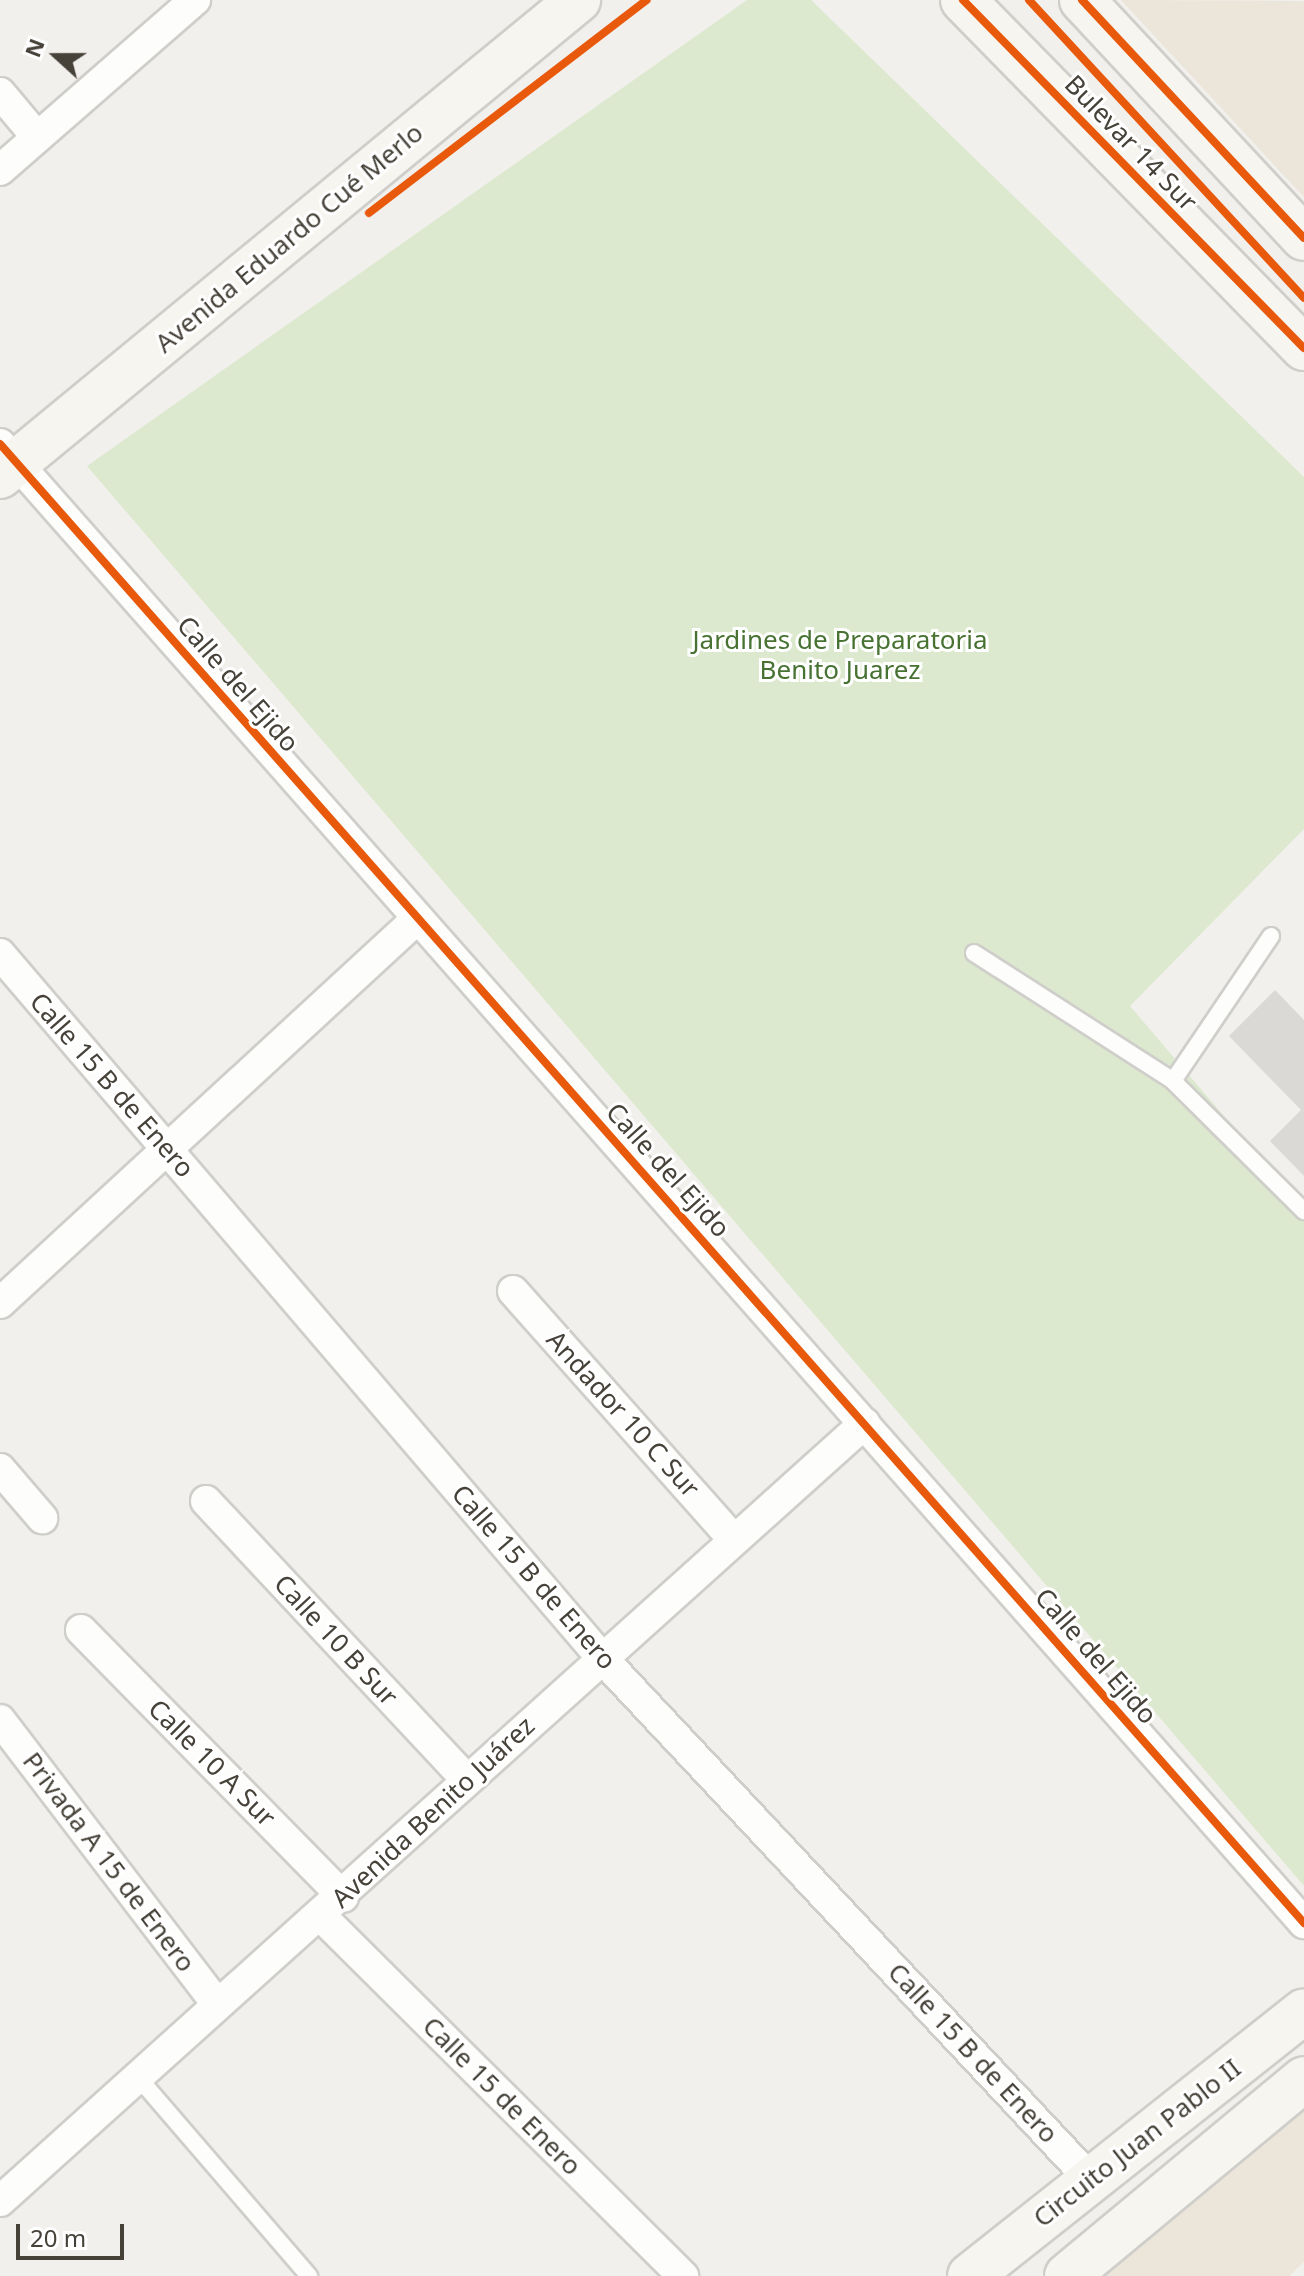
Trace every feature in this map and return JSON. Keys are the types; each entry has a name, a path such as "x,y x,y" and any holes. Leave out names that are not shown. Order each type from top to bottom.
{"main road":[{"name":"Avenida Eduardo Cué Merlo","path":"5,461 578,0"},
{"name":"Bulevar 14 Sur","path":"963,0 1304,348"},
{"path":"1082,0 1304,238"},
{"name":"Circuito Juan Pablo II","path":"970,2276 1304,2011"},
{"name":"Circuito Juan Pablo II","path":"1067,2276 1304,2079"}],"street":[{"path":"0,170 195,0"},
{"path":"0,93 37,137"},
{"name":"Calle del Ejido","path":"5,461 418,918 1304,1923"},
{"path":"0,1303 418,918"},
{"name":"Calle 15 B de Enero","path":"0,954 602,1658 1090,2179"},
{"name":"Andador 10 C Sur","path":"513,1291 732,1538"},
{"name":"Avenida Benito Juárez","path":"0,2201 217,2004 332,1906 466,1779 732,1538 865,1423"},
{"path":"0,1469 42,1518"},
{"name":"Calle 10 B Sur","path":"206,1501 466,1779"},
{"name":"Calle 10 A Sur","path":"81,1630 332,1906"},
{"name":"Privada A 15 de Enero","path":"0,1720 217,2004"},
{"name":"Calle 15 de Enero","path":"332,1906 683,2276"}],"lane":[{"path":"1173,1081 1271,936"},
{"path":"974,953 1173,1081 1304,1211"},
{"path":"137,2076 309,2276"}],"shaded area":[{"path":"1121,0 1304,1 1304,197"},
{"path":"1304,2109 1304,2262 1289,2276 1096,2276"}],"green space":[{"name":"Jardines de Preparatoria Benito Juarez","path":"747,0 811,0 1304,477 1304,829 1130,1006 1304,1210 1304,1886 87,466"}],"building":[{"path":"1275,990 1304,1020 1304,1176 1270,1141 1301,1110 1229,1036"}],"cycle path":[{"path":"369,213 647,0"},
{"path":"963,0 1304,348"},
{"path":"1029,0 1304,298"},
{"path":"1082,0 1304,238"},
{"path":"0,444 1304,1923"}]}
